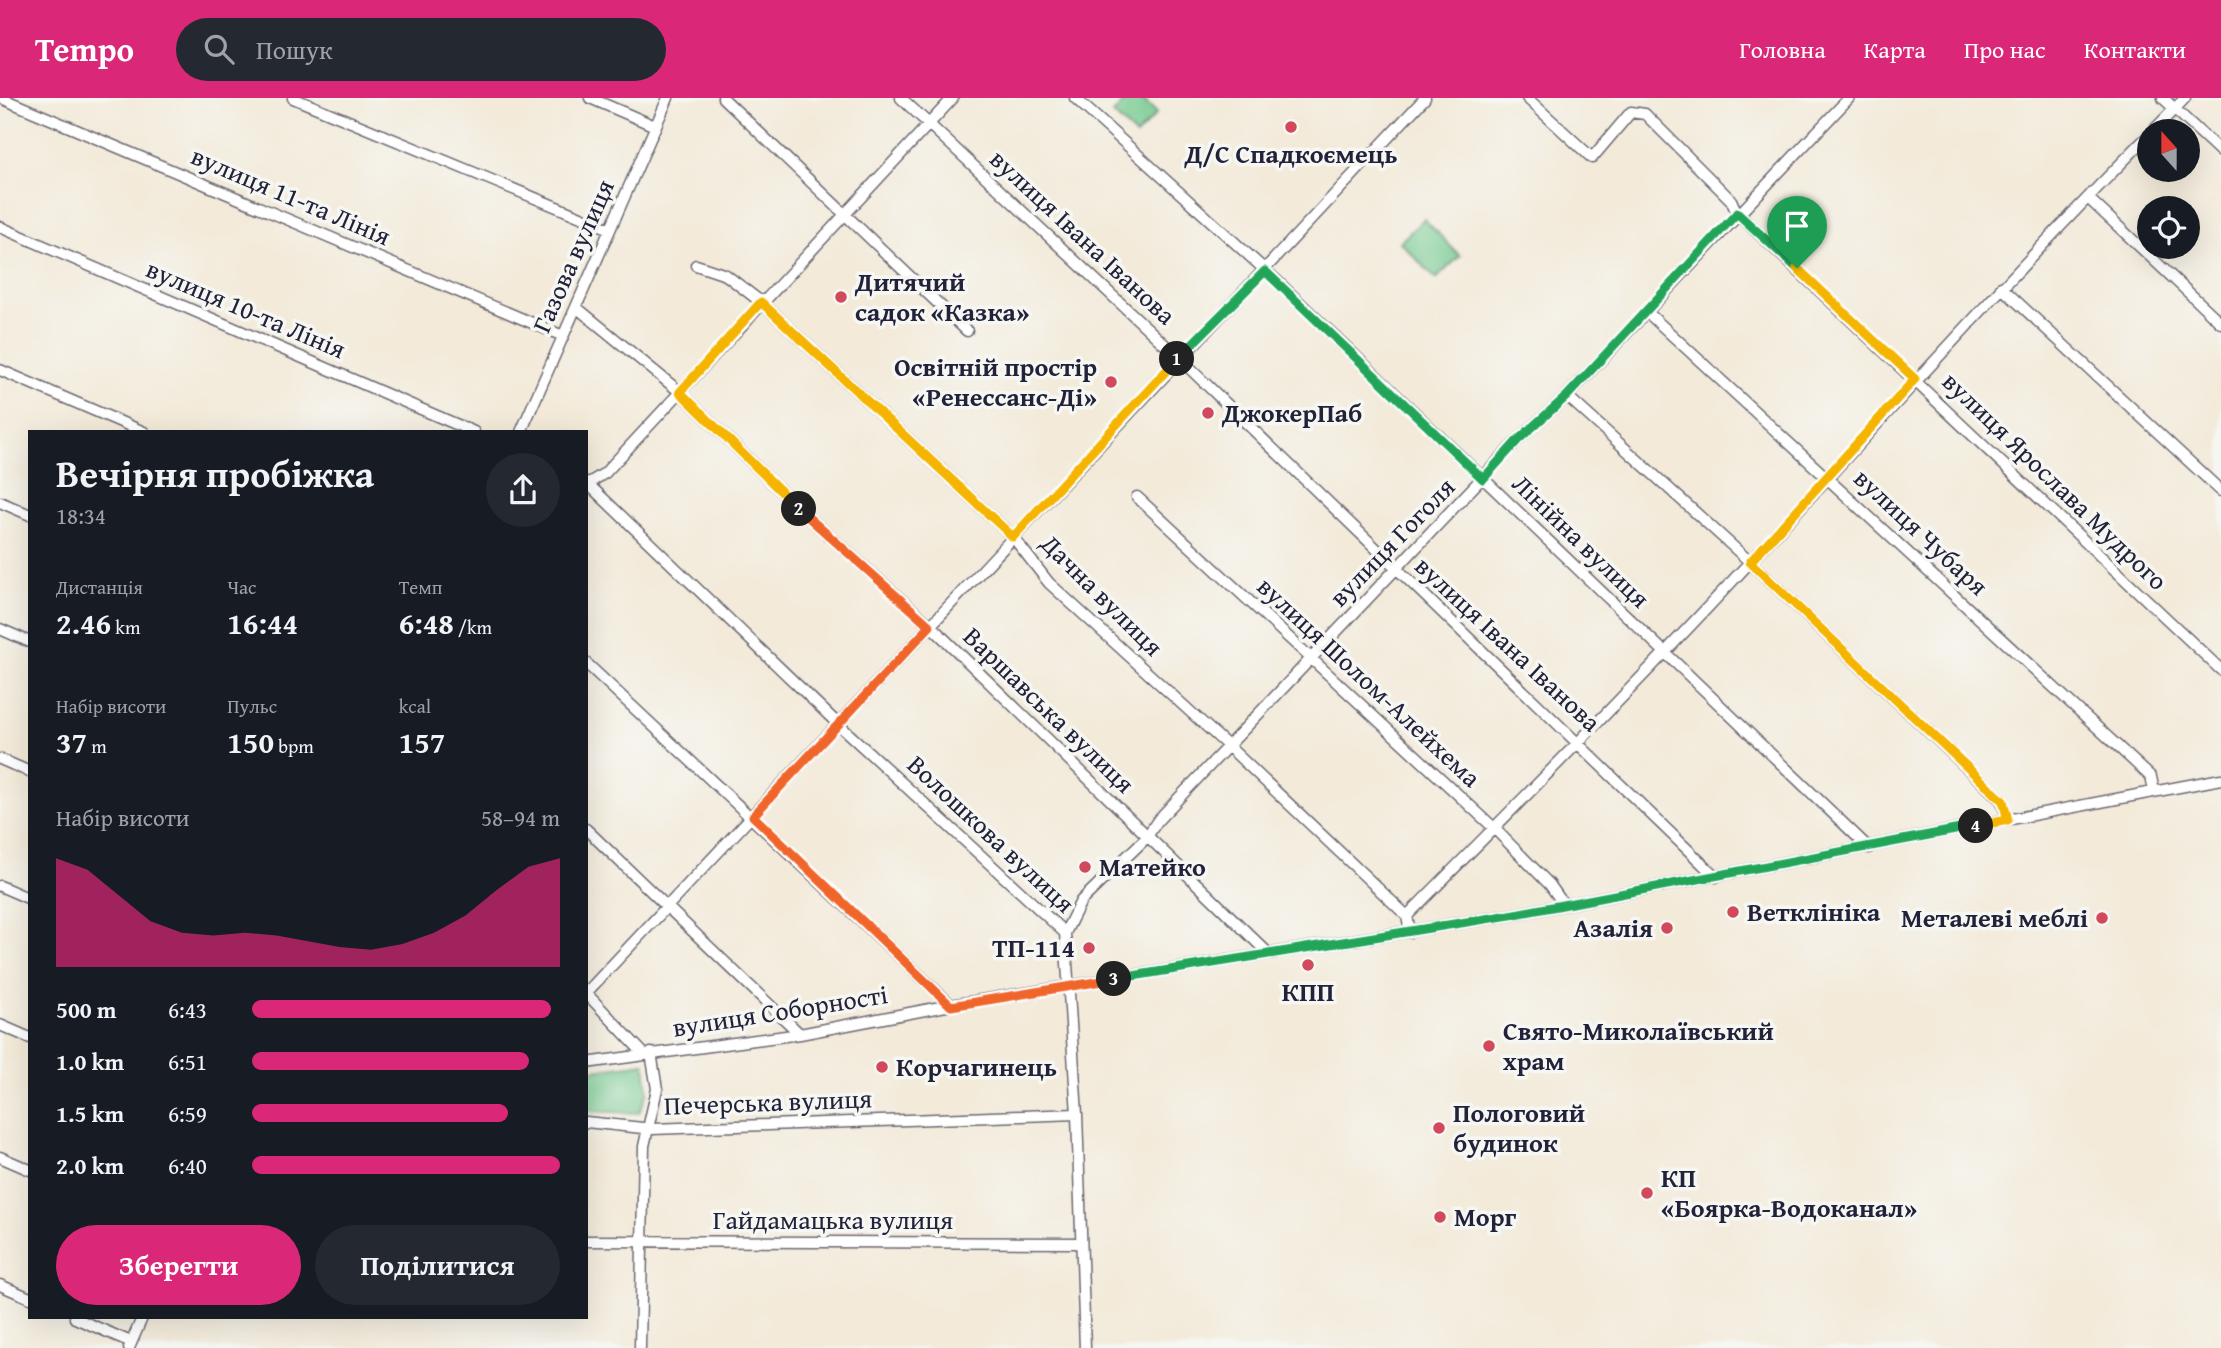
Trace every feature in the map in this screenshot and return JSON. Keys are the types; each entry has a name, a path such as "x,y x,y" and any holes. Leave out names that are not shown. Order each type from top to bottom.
{"street":[{"name":"вулиця 11-та Лінія","path":"1,98 563,336"},
{"path":"293,98 610,229"},
{"path":"590,98 655,126"},
{"name":"Газова вулиця","path":"522,430 668,98"},
{"path":"723,98 967,331"},
{"name":"вулиця Івана Іванова","path":"901,98 1179,358 1396,570 1580,742 1716,877"},
{"path":"588,482 605,472 953,98"},
{"name":"Лінійна вулиця","path":"1075,98 1265,271 1869,848"},
{"path":"588,991 1425,98"},
{"name":"вулиця Ярослава Мудрого","path":"1527,98 1592,158 1632,112 1645,114 1731,200 1737,213 2221,670"},
{"name":"вулиця Гоголя","path":"1065,933 1081,901 1146,838 1158,820 1518,440 1567,396 1737,213 1849,98"},
{"path":"2164,98 2221,152"},
{"path":"2165,119 2185,98"},
{"path":"1410,932 1407,916 1580,742 1750,562 2001,287 2137,147"},
{"path":"2088,198 2221,323"},
{"name":"вулиця 10-та Лінія","path":"0,228 469,430"},
{"name":"Дачна вулиця","path":"696,265 726,275 761,302 1013,537 1049,583 1228,746 1407,916"},
{"path":"2001,287 2221,491"},
{"name":"Варшавська вулиця","path":"576,307 680,392 800,510 930,626 1146,838 1268,953"},
{"name":"вулиця Чубаря","path":"1647,312 1828,476 2151,777 2154,791"},
{"path":"0,370 139,430"},
{"path":"1567,396 1750,562 2003,801 2008,820"},
{"name":"Волошкова вулиця","path":"588,482 839,725 1065,933 1077,1114 1085,1348"},
{"name":"вулиця Шолом-Алейхема","path":"1137,497 1494,828 1550,885 1564,905"},
{"path":"0,502 28,514"},
{"path":"0,629 28,641"},
{"path":"588,665 753,816 951,1006"},
{"path":"0,759 28,771"},
{"name":"вулиця Соборності","path":"588,1063 800,1034 951,1006 1410,932 1716,877 2221,779"},
{"path":"588,831 800,1034"},
{"path":"0,886 28,898"},
{"path":"588,995 648,1054 657,1089 646,1126 640,1348"},
{"path":"0,1024 28,1037"},
{"name":"Печерська вулиця","path":"588,1122 646,1126 652,1129 1077,1114"},
{"path":"0,1157 28,1169"},
{"name":"Гайдамацька вулиця","path":"588,1241 1080,1243"},
{"path":"0,1285 28,1297"},
{"path":"77,1319 130,1345 142,1319"}],"green space":[{"path":"1127,98 1141,98 1157,113 1136,136 1113,114"},
{"path":"1424,219 1460,256 1436,279 1400,242"},
{"path":"645,1063 648,1092 639,1113 588,1111 588,1071"}],"place":[{"name":"Д/С Спадкоємець","path":"1291,127"},
{"name":"Дитячий садок «Казка»","path":"841,297"},
{"name":"Освітній простір «Ренессанс-Ді»","path":"1111,382"},
{"name":"ДжокерПаб","path":"1208,413"},
{"name":"Матейко","path":"1085,867"},
{"name":"Ветклініка","path":"1733,912"},
{"name":"Металеві меблі","path":"2102,918"},
{"name":"Азалія","path":"1667,928"},
{"name":"ТП-114","path":"1089,948"},
{"name":"КПП","path":"1308,965"},
{"name":"Свято-Миколаївський храм","path":"1489,1046"},
{"name":"Корчагинець","path":"882,1067"},
{"name":"Пологовий будинок","path":"1439,1128"},
{"name":"КП «Боярка-Водоканал»","path":"1647,1193"},
{"name":"Морг","path":"1440,1217"}],"route":[{"path":"1737,213 1797,268 1915,379 1750,562 2003,801 2008,820 1510,915 951,1006 753,816 930,626 800,510 680,392 761,302 1013,537 1179,358 1265,271 1483,479 1518,440 1567,396 1737,213"}]}
